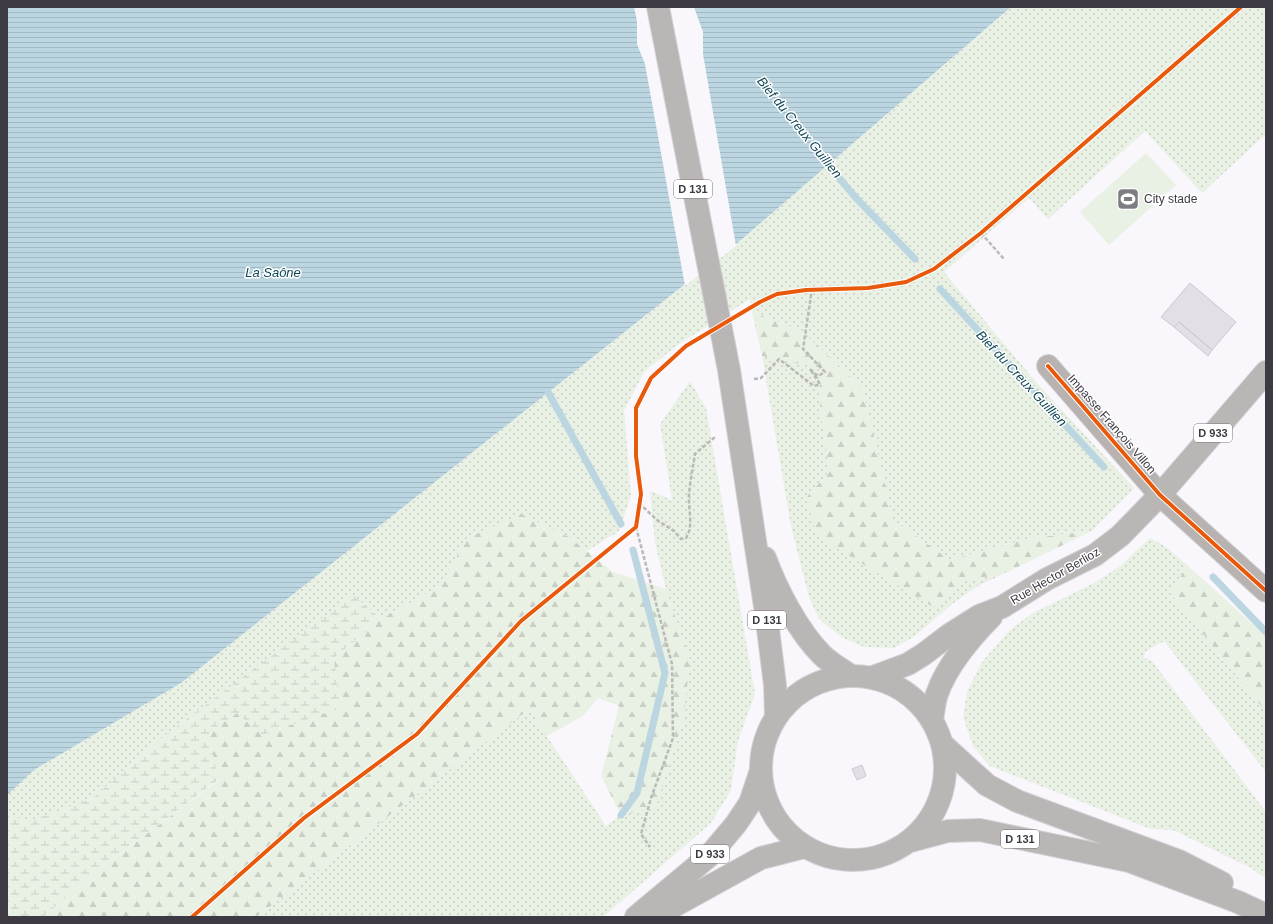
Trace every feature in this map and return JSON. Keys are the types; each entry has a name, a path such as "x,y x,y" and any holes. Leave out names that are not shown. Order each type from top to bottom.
{"main road":[{"name":"D 131","path":"658,7 729,370 753,525 775,685 776,716"},
{"name":"D 933","path":"1160,495 1266,372"},
{"name":"Rue Hector Berlioz","path":"1002,607 1047,579 1095,555 1120,536 1160,495"},
{"name":"D 131","path":"753,525 773,578 803,633 823,656 850,675"},
{"name":"D 933","path":"873,677 908,664 979,616 1002,607"},
{"name":"D 933","path":"932,719 937,694 952,664 980,628 1002,607"},
{"path":"850,675 873,677 901,689 916,700 932,719 943,745 946,771 942,797 929,822 911,841 886,855 859,861 830,858 804,847 782,827 767,802 760,773 761,753 767,734 776,716 790,699 808,686 828,678 850,675"},
{"path":"943,745 987,785 1017,801 1178,861 1252,898 1266,908"},
{"name":"D 933","path":"636,917 709,856 736,824 750,803 760,773"},
{"name":"D 131","path":"911,841 948,831 980,830 1128,861 1238,902 1266,915"},
{"name":"D 933","path":"658,917 674,906 761,858 804,847"}],"street":[{"name":"Impasse François Villon","path":"1048,366 1160,495 1266,592"}],"path":[{"path":"981,233 1004,259"},
{"path":"754,379 761,378 779,360 814,386 820,384 810,369 818,376 825,372 803,349 812,289"},
{"path":"639,503 657,520 674,531 681,539 686,538 690,522 689,495 695,454 717,436"},
{"path":"636,527 672,664 673,738 651,798 641,834 650,847"}],"green space":[{"path":"1011,7 1266,7 1266,134 1202,193 1145,131 1048,219 1029,198 944,272 1036,382 1134,488 1092,531 1031,538 950,560 893,520 863,389 802,331 752,312 750,299 679,344 644,372 624,411 631,496 619,531 587,551 569,537 521,515 466,539 442,585 381,619 353,596 169,732 93,798 26,823 7,812 7,795 34,770 181,683 742,239"},
{"name":"City stade","path":"1146,153 1176,185 1109,245 1080,212"},
{"path":"752,312 802,331 863,389 893,520 950,560 1031,538 1092,531 1001,575 966,580 933,607 817,536 806,498 829,472 820,405 820,368 762,356"},
{"path":"762,356 820,367 820,405 829,472 806,498 933,607 966,580 1001,575 978,586 952,604 915,636 894,648 864,647 841,637 819,619 809,597 791,526"},
{"path":"690,381 706,408 755,694 738,741 731,790 711,823 603,917 256,917 529,709 606,826 621,815 656,807 690,661 666,589 655,543 650,491 672,500 660,424"},
{"path":"521,514 569,537 613,572 666,589 690,661 683,721 656,807 621,815 601,776 619,706 598,698 583,716 547,736 529,709 256,917 43,917 102,867 218,781 208,732 237,713 334,658 381,619 442,585 466,539"},
{"path":"1150,538 1165,546 1187,565 1171,594 1266,712 1266,772 1164,641 1146,651 1143,657 1152,661 1266,812 1266,879 1251,868 1173,830 1151,829 990,766 973,746 963,717 967,692 982,662 1010,630 1033,613 1094,583 1119,567"},
{"path":"1187,565 1266,636 1266,712 1171,594"},
{"path":"353,595 381,619 334,658 340,708 262,735 237,713 209,732 218,780 102,867 43,917 7,917 7,812 26,822 93,798 169,732"}],"water":[{"name":"La Saône","path":"7,7 1011,7 742,239 181,683 34,770 7,795"}],"pier":[{"path":"634,7 694,7 703,32 703,54 736,246 685,286 645,64 637,44 637,21"}],"building":[{"path":"1190,283 1236,322 1212,350 1179,322 1174,327 1161,317"},
{"path":"1179,322 1212,350 1208,356 1174,327"},
{"path":"862,765 866,776 857,780 852,769"}],"waterway":[{"name":"Bief du Creux Guillien","path":"822,157 855,197 915,259"},
{"name":"Bief du Creux Guillien","path":"940,289 1104,467"},
{"path":"548,392 621,524"},
{"path":"621,815 637,793 665,673 633,550"},
{"name":"Bief du Creux Guillien","path":"1213,577 1266,632"}],"cycle path":[{"path":"192,917 304,818 417,734 521,621 636,527 641,494 636,456 636,408 651,378 686,346 760,302 777,294 806,290 868,288 906,282 934,269 981,233 1241,7"},
{"path":"1048,366 1160,495 1266,591"}],"place":[{"name":"City stade","path":"1128,199"}]}
